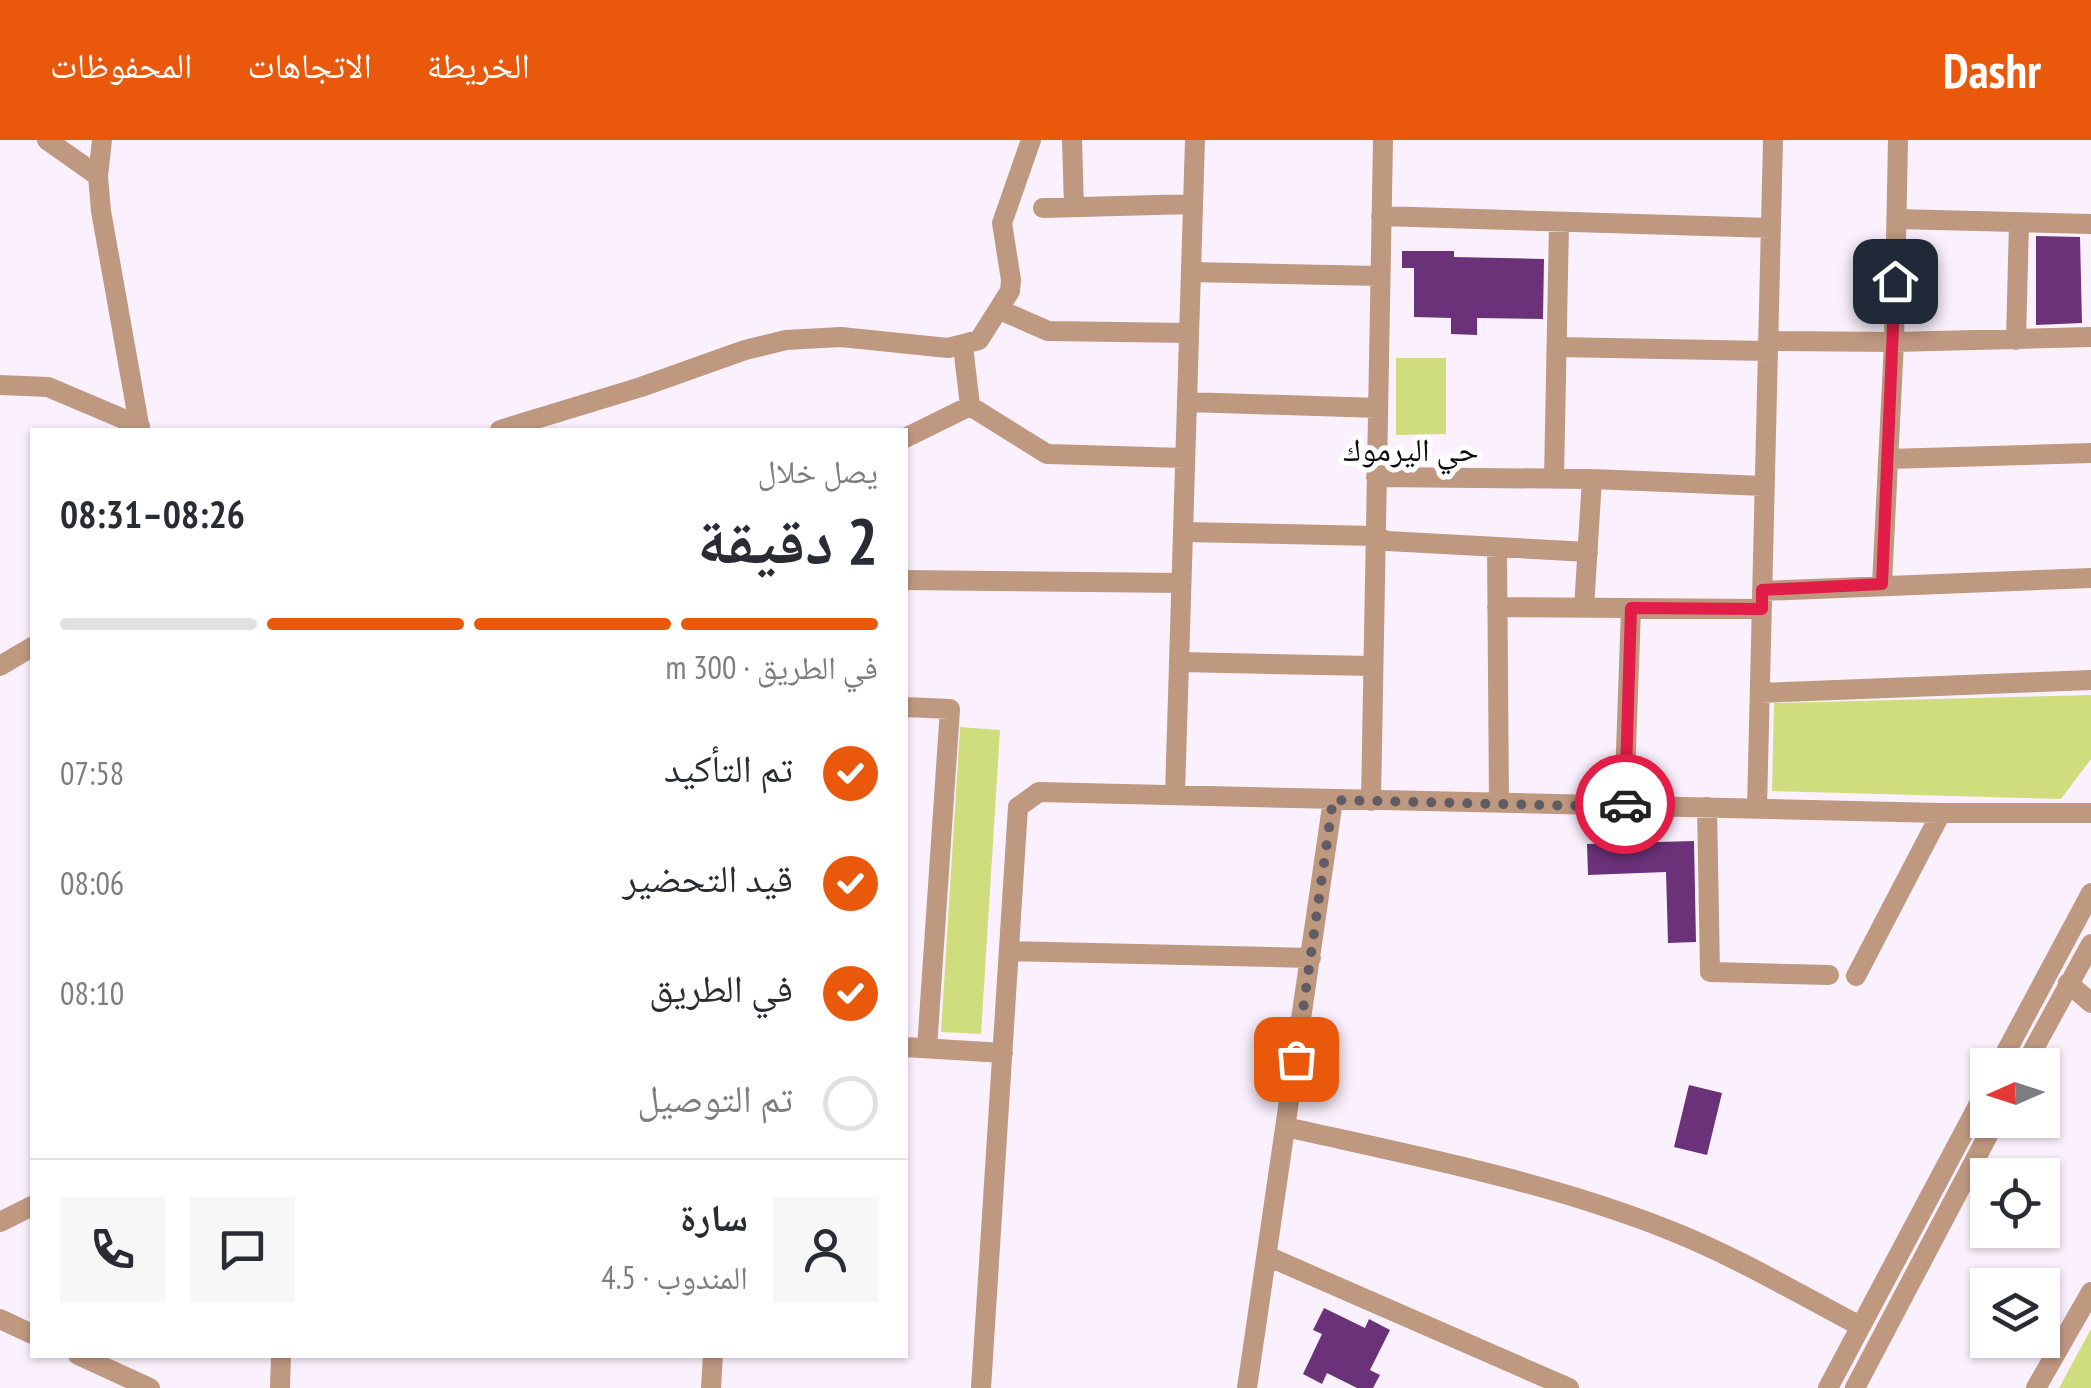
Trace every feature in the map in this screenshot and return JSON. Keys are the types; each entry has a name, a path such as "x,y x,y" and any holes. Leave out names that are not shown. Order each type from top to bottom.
{"street":[{"path":"48,140 98,176"},
{"path":"102,140 98,176 101,211 140,428"},
{"path":"507,428 641,387 744,350 786,340 822,336 948,348 982,338 1011,286 1003,214 1031,140"},
{"path":"1072,140 1074,207"},
{"path":"1175,794 1195,140"},
{"path":"1371,801 1383,140"},
{"path":"1757,809 1773,140"},
{"path":"1882,584 1894,342 1898,140"},
{"path":"1044,208 1193,204"},
{"path":"1381,216 1771,228"},
{"path":"1896,219 2091,224"},
{"path":"2016,340 2019,222"},
{"path":"1554,479 1559,223"},
{"path":"1191,272 1380,276"},
{"path":"1000,310 1048,331 1189,332"},
{"path":"1557,346 1768,346 2091,337"},
{"path":"963,346 970,406"},
{"path":"0,385 48,386 140,428"},
{"path":"1187,402 1378,408"},
{"path":"908,437 970,406"},
{"path":"970,406 1047,454 1185,458"},
{"path":"1888,458 2091,453"},
{"path":"1376,477 1592,479 1764,486"},
{"path":"1584,608 1592,479"},
{"path":"1183,532 1375,536 1387,541 1588,552"},
{"path":"1497,548 1499,803"},
{"path":"1497,608 1631,608 1762,600 1882,584 2091,578"},
{"path":"908,580 1181,583"},
{"path":"1624,807 1631,608"},
{"path":"0,666 30,649"},
{"path":"1179,662 1372,666"},
{"path":"1760,693 2091,680"},
{"path":"908,707 950,709 928,1048"},
{"path":"981,1388 1018,807 1040,792 1624,807 2091,813"},
{"path":"1247,1388 1333,800"},
{"path":"1707,808 1710,972 1829,975"},
{"path":"1856,976 1940,813"},
{"path":"2008,1048 2091,893"},
{"path":"2034,1048 2091,944"},
{"path":"1009,951 1311,958"},
{"path":"2068,983 2091,1003"},
{"path":"908,1046 1003,1054"},
{"path":"1828,1388 1970,1121"},
{"path":"1286,1126 1498,1175 1620,1212 1713,1250 1860,1326"},
{"path":"1863,1386 1987,1138"},
{"path":"0,1222 30,1207"},
{"path":"1266,1256 1564,1387"},
{"path":"2036,1388 2091,1292"},
{"path":"0,1319 30,1333"},
{"path":"91,1358 122,1365 150,1388"},
{"path":"280,1388 282,1358"},
{"path":"711,1388 713,1358"}],"green space":[{"path":"1396,358 1446,358 1446,434 1396,435"},
{"path":"2091,695 2091,759 2061,799 1772,791 1774,703"},
{"path":"960,727 1000,730 981,1034 941,1032"},
{"path":"2091,1329 2091,1388 2059,1388"}],"building":[{"path":"2036,236 2080,237 2082,323 2036,325"},
{"path":"1402,251 1454,251 1454,257 1544,259 1543,319 1477,318 1477,335 1451,334 1451,318 1414,317 1414,268 1402,268"},
{"path":"1694,841 1696,942 1668,943 1666,872 1588,875 1587,844"},
{"path":"1689,1085 1722,1093 1707,1155 1674,1147"},
{"path":"1324,1308 1365,1328 1369,1319 1390,1330 1370,1370 1380,1375 1373,1388 1357,1388 1327,1373 1322,1384 1303,1374 1322,1334 1313,1330"}],"way so far":[{"path":"1296,1059 1333,800 1624,807 1625,804"}],"district":[{"name":"حي اليرموك","path":"1411,450"}],"route":[{"path":"1625,804 1631,608 1762,609 1762,590 1882,584 1895,281"}]}
